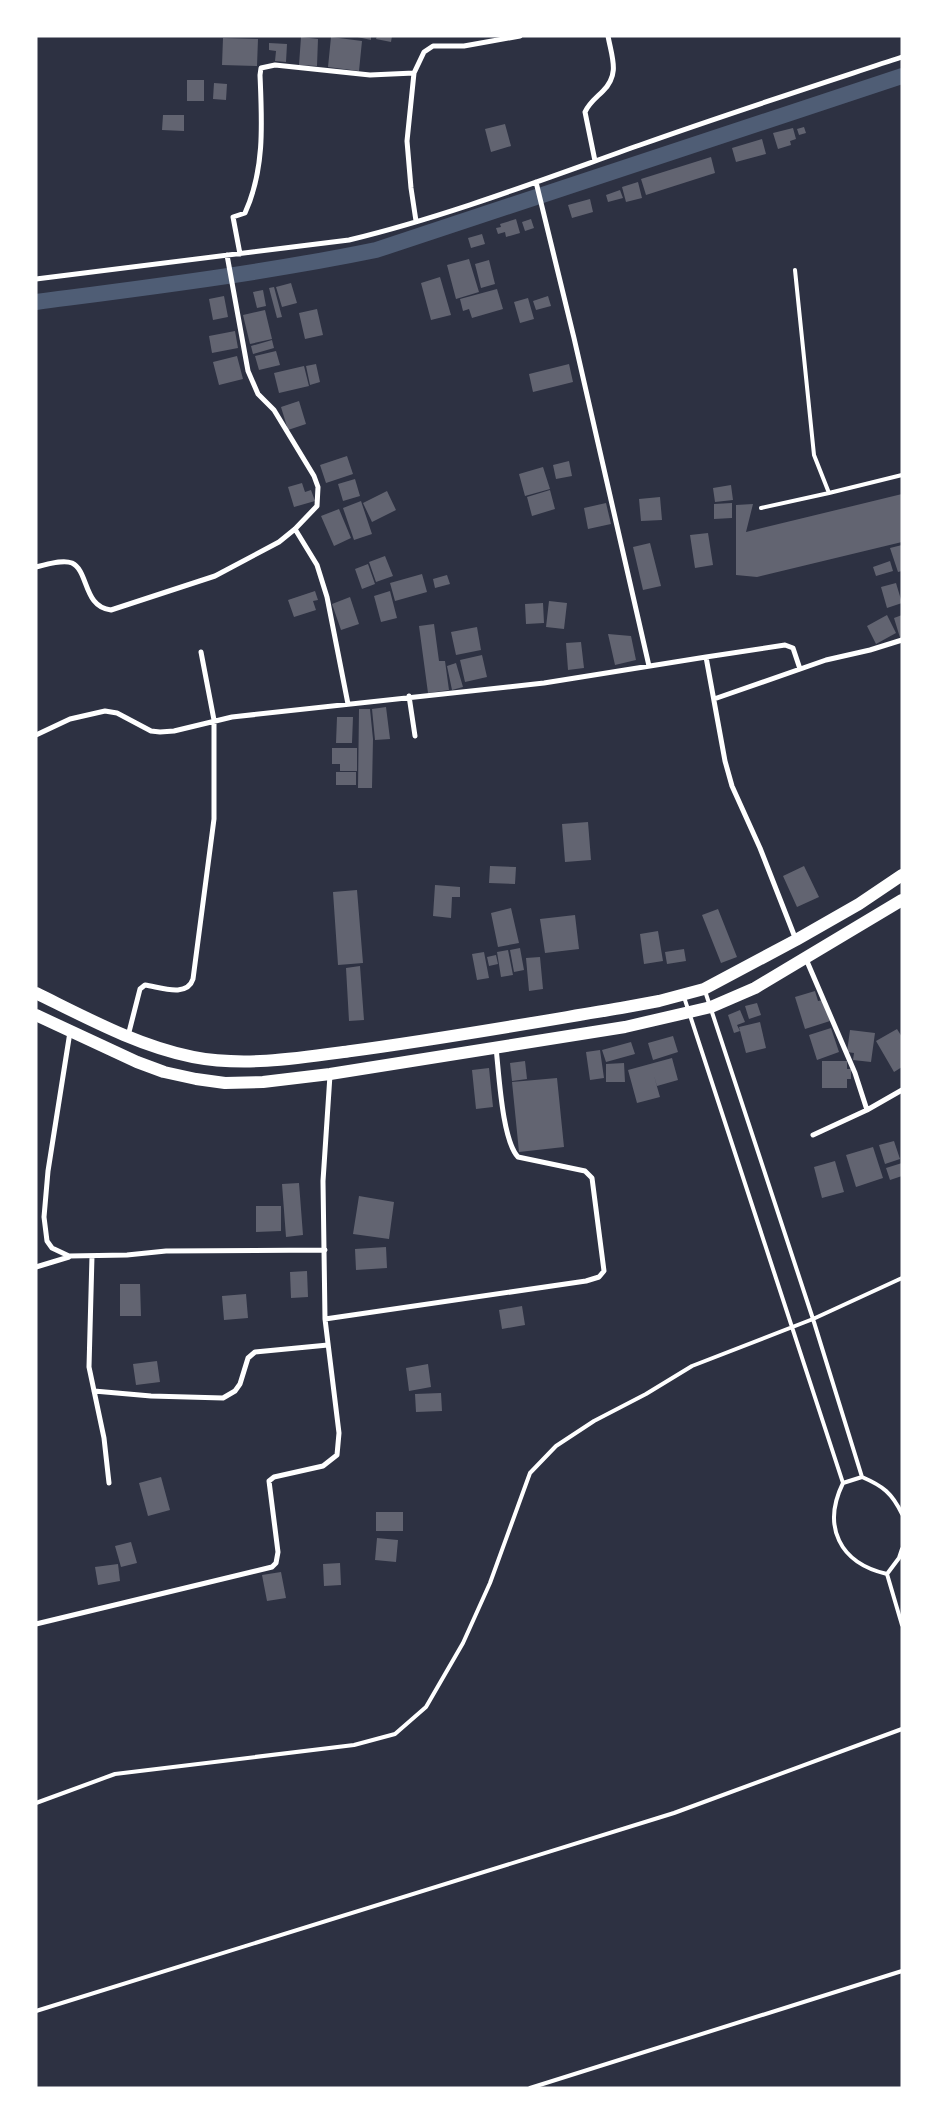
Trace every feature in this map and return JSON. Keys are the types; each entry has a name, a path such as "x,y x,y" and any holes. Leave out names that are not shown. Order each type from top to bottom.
{"highway":[{"path":"36,993 128,1036 153,1046 194,1057 229,1061 273,1060 390,1046 620,1008 704,989 796,940 858,904 902,875"},
{"path":"36,1015 137,1062 164,1072 196,1079 226,1082 263,1082 330,1074 625,1027 711,1007 755,988 902,900"}],"street":[{"path":"416,221 407,141 414,74 424,52 434,46 464,46 520,36"},
{"path":"594,161 585,112 588,105 613,78 614,68 608,36"},
{"path":"36,279 349,240 416,221 536,182 902,57"},
{"path":"240,254 233,218 245,213 258,180 263,130 261,68 275,65 370,75 414,74"},
{"path":"536,182 649,666"},
{"path":"36,566 62,562 71,563 78,569 96,604 102,609 111,610 215,576 279,542 295,529 317,506 318,487 314,476 274,410 258,394 252,384 227,255"},
{"path":"295,529 317,565 327,597 348,704"},
{"path":"714,699 826,660 870,650 902,640"},
{"path":"36,735 70,719 105,711 117,713 151,731 174,731 214,720 409,696 544,683 786,645 791,646 794,650 800,669"},
{"path":"128,1036 140,989 145,985 181,990 188,988 193,979 214,819 214,720 201,652"},
{"path":"706,657 725,761 732,786 760,848 796,940"},
{"path":"409,696 415,736"},
{"path":"806,959 855,1073 867,1110"},
{"path":"70,1032 50,1152 44,1217 46,1236 50,1246 70,1256"},
{"path":"325,1319 586,1281 598,1277 604,1272 592,1178 585,1170 518,1157 513,1151 506,1122 496,1048"},
{"path":"36,1624 272,1566 276,1563 278,1552 269,1481 274,1477 323,1466 337,1455 339,1433 325,1319 323,1181 330,1074"},
{"path":"813,1135 867,1110 902,1090"},
{"path":"36,1267 70,1256 127,1255 166,1251 325,1250"},
{"path":"92,1256 89,1367 104,1438 109,1483"},
{"path":"94,1391 151,1396 223,1398 235,1391 240,1384 248,1358 255,1352 328,1345"}],"lane":[{"path":"795,270 814,455 829,492"},
{"path":"762,508 902,475"},
{"path":"704,989 862,1477"},
{"path":"683,995 843,1482 833,1511 834,1526 839,1541 858,1564 872,1571 887,1574"},
{"path":"36,1803 115,1774 354,1745 395,1734 426,1708 463,1643 490,1583 530,1473 556,1446 594,1421 646,1394 692,1366 812,1319 902,1278"},
{"path":"843,1482 862,1477 881,1485 895,1500 902,1514"},
{"path":"887,1574 899,1558 902,1549"},
{"path":"887,1574 902,1625"},
{"path":"36,2011 311,1924 674,1813 902,1729"},
{"path":"530,2088 902,1971"}],"building":[{"path":"353,36 371,36 371,40"},
{"path":"377,36 392,36 391,42 376,39"},
{"path":"301,37 318,39 317,66 299,65"},
{"path":"331,37 362,41 359,71 328,67"},
{"path":"223,38 258,39 257,66 222,65"},
{"path":"269,43 287,44 286,62 275,61 276,51 269,50"},
{"path":"187,80 204,80 204,101 187,101"},
{"path":"214,83 227,84 226,100 213,99"},
{"path":"163,115 184,115 184,131 162,130"},
{"path":"505,124 511,146 491,152 485,129"},
{"path":"804,127 806,133 799,135 797,129"},
{"path":"793,128 796,139 790,141 791,145 778,149 773,133"},
{"path":"762,139 766,154 736,162 732,148"},
{"path":"711,157 715,173 646,195 641,179"},
{"path":"638,182 642,198 626,202 622,187"},
{"path":"620,190 623,198 608,202 606,195"},
{"path":"590,199 593,212 572,218 568,205"},
{"path":"516,219 520,233 506,237 505,232 498,234 496,228 501,227 500,224"},
{"path":"531,219 534,228 525,231 522,222"},
{"path":"482,234 485,244 471,248 468,238"},
{"path":"469,259 479,292 456,299 447,265"},
{"path":"489,260 495,284 481,288 475,264"},
{"path":"440,277 451,315 431,320 421,283"},
{"path":"291,283 297,303 282,307 276,287"},
{"path":"274,287 282,317 277,318 269,288"},
{"path":"497,289 503,309 472,318 469,309 463,311 460,299"},
{"path":"263,290 266,306 257,308 253,292"},
{"path":"224,296 228,317 213,320 209,299"},
{"path":"548,296 551,306 536,310 533,301"},
{"path":"528,298 534,319 520,323 514,302"},
{"path":"317,309 323,335 305,339 299,313"},
{"path":"265,310 272,339 250,344 243,315"},
{"path":"235,331 238,348 212,353 209,336"},
{"path":"272,340 274,348 253,354 251,346"},
{"path":"276,351 280,365 259,370 255,356"},
{"path":"237,356 243,379 219,385 213,362"},
{"path":"316,364 320,382 310,385 306,366"},
{"path":"569,364 573,382 533,392 529,374"},
{"path":"304,366 309,386 279,393 274,373"},
{"path":"299,401 306,424 288,430 281,407"},
{"path":"347,456 353,474 326,483 320,465"},
{"path":"569,461 572,476 556,479 553,465"},
{"path":"543,467 550,489 525,496 519,474"},
{"path":"355,479 360,496 343,501 338,484"},
{"path":"302,483 305,492 311,490 315,501 294,507 288,487"},
{"path":"731,485 733,500 715,502 713,488"},
{"path":"550,490 555,509 532,516 527,497"},
{"path":"387,491 396,510 372,522 363,503"},
{"path":"902,494 902,542 757,577 736,575 736,505 753,504 746,532"},
{"path":"660,497 662,520 641,521 639,499"},
{"path":"361,501 372,534 354,540 343,508"},
{"path":"606,503 611,524 588,529 584,508"},
{"path":"732,503 732,518 714,519 714,504"},
{"path":"339,509 351,538 334,546 321,516"},
{"path":"708,533 713,565 695,568 690,535"},
{"path":"650,543 661,586 643,590 633,547"},
{"path":"902,545 902,571 898,572 890,548"},
{"path":"385,556 393,576 376,582 369,562"},
{"path":"890,561 893,571 876,576 873,567"},
{"path":"368,564 375,584 362,589 355,569"},
{"path":"422,574 427,592 395,601 390,583"},
{"path":"447,575 450,584 435,588 433,579"},
{"path":"896,583 902,603 887,608 881,587"},
{"path":"315,591 318,600 313,601 316,610 294,617 288,600"},
{"path":"390,591 397,618 381,622 374,596"},
{"path":"350,597 359,624 341,630 332,604"},
{"path":"549,601 567,603 564,629 546,627"},
{"path":"543,603 544,623 526,624 525,604"},
{"path":"887,615 896,633 876,644 867,626"},
{"path":"902,615 902,641 901,641 894,618"},
{"path":"434,624 439,661 445,661 449,690 428,693 419,626"},
{"path":"477,627 481,650 456,655 451,632"},
{"path":"608,634 631,636 636,660 615,665"},
{"path":"581,642 584,668 568,670 566,643"},
{"path":"482,655 487,677 465,682 460,660"},
{"path":"456,663 463,687 452,690 447,666"},
{"path":"386,707 390,739 375,740 372,709"},
{"path":"359,709 370,709 373,739 372,788 358,788"},
{"path":"337,717 353,717 352,743 336,743"},
{"path":"332,748 357,748 357,771 340,771 340,764 332,764"},
{"path":"336,772 356,772 356,785 336,785"},
{"path":"588,822 591,860 565,862 562,824"},
{"path":"490,866 516,867 515,884 489,883"},
{"path":"804,866 819,897 797,907 783,876"},
{"path":"435,885 460,887 460,897 452,897 451,918 433,916"},
{"path":"357,890 363,963 338,965 333,892"},
{"path":"511,908 519,943 498,947 491,913"},
{"path":"718,909 737,957 721,963 702,915"},
{"path":"575,915 579,949 545,953 540,919"},
{"path":"658,931 663,961 644,964 640,934"},
{"path":"520,948 524,970 514,972 510,950"},
{"path":"684,949 686,961 667,964 665,952"},
{"path":"508,950 513,975 501,977 497,952"},
{"path":"484,952 489,978 477,980 472,954"},
{"path":"496,955 498,964 489,966 487,957"},
{"path":"540,957 543,989 529,991 526,958"},
{"path":"360,966 364,1020 349,1021 346,968"},
{"path":"815,991 818,1001 823,1000 830,1021 805,1029 795,997"},
{"path":"757,1003 761,1015 749,1019 745,1006"},
{"path":"740,1010 745,1022 737,1025 740,1031 734,1033 728,1015"},
{"path":"760,1022 766,1048 746,1053 739,1027"},
{"path":"831,1028 839,1052 817,1060 809,1035"},
{"path":"897,1029 902,1037 902,1067 894,1072 876,1041"},
{"path":"850,1030 875,1033 871,1062 853,1060 854,1053 847,1052"},
{"path":"673,1036 678,1052 653,1060 648,1043"},
{"path":"631,1042 635,1054 606,1062 602,1050"},
{"path":"600,1050 604,1078 590,1080 586,1052"},
{"path":"672,1058 678,1080 657,1086 654,1076 660,1097 637,1103 628,1070"},
{"path":"525,1061 527,1079 512,1081 510,1063"},
{"path":"822,1061 847,1061 847,1069 851,1069 851,1079 847,1079 847,1088 822,1088"},
{"path":"624,1063 625,1082 606,1082 606,1064"},
{"path":"489,1068 493,1107 476,1109 472,1070"},
{"path":"557,1078 564,1147 519,1152 512,1082"},
{"path":"894,1141 900,1159 885,1164 879,1145"},
{"path":"873,1147 883,1178 856,1187 846,1155"},
{"path":"835,1161 844,1192 822,1198 814,1167"},
{"path":"902,1163 902,1176 890,1180 886,1168"},
{"path":"299,1183 303,1235 286,1237 282,1184"},
{"path":"359,1196 394,1202 389,1239 353,1234"},
{"path":"256,1206 281,1206 281,1231 256,1232"},
{"path":"386,1247 387,1268 356,1270 355,1249"},
{"path":"307,1271 308,1297 291,1298 290,1272"},
{"path":"120,1284 140,1284 141,1316 120,1316"},
{"path":"246,1294 248,1318 224,1320 222,1296"},
{"path":"522,1306 525,1325 502,1329 499,1310"},
{"path":"157,1361 160,1382 136,1385 133,1364"},
{"path":"428,1364 431,1387 409,1391 406,1368"},
{"path":"441,1393 442,1411 416,1412 415,1394"},
{"path":"161,1477 170,1510 148,1516 139,1483"},
{"path":"376,1512 403,1512 403,1531 376,1531"},
{"path":"377,1538 398,1540 396,1562 375,1560"},
{"path":"131,1542 137,1563 121,1567 115,1546"},
{"path":"340,1563 341,1585 324,1586 323,1564"},
{"path":"118,1564 120,1581 98,1585 95,1567"},
{"path":"281,1572 286,1598 267,1601 262,1575"}],"waterway":[{"path":"36,302 249,273 376,250 902,76"}]}
